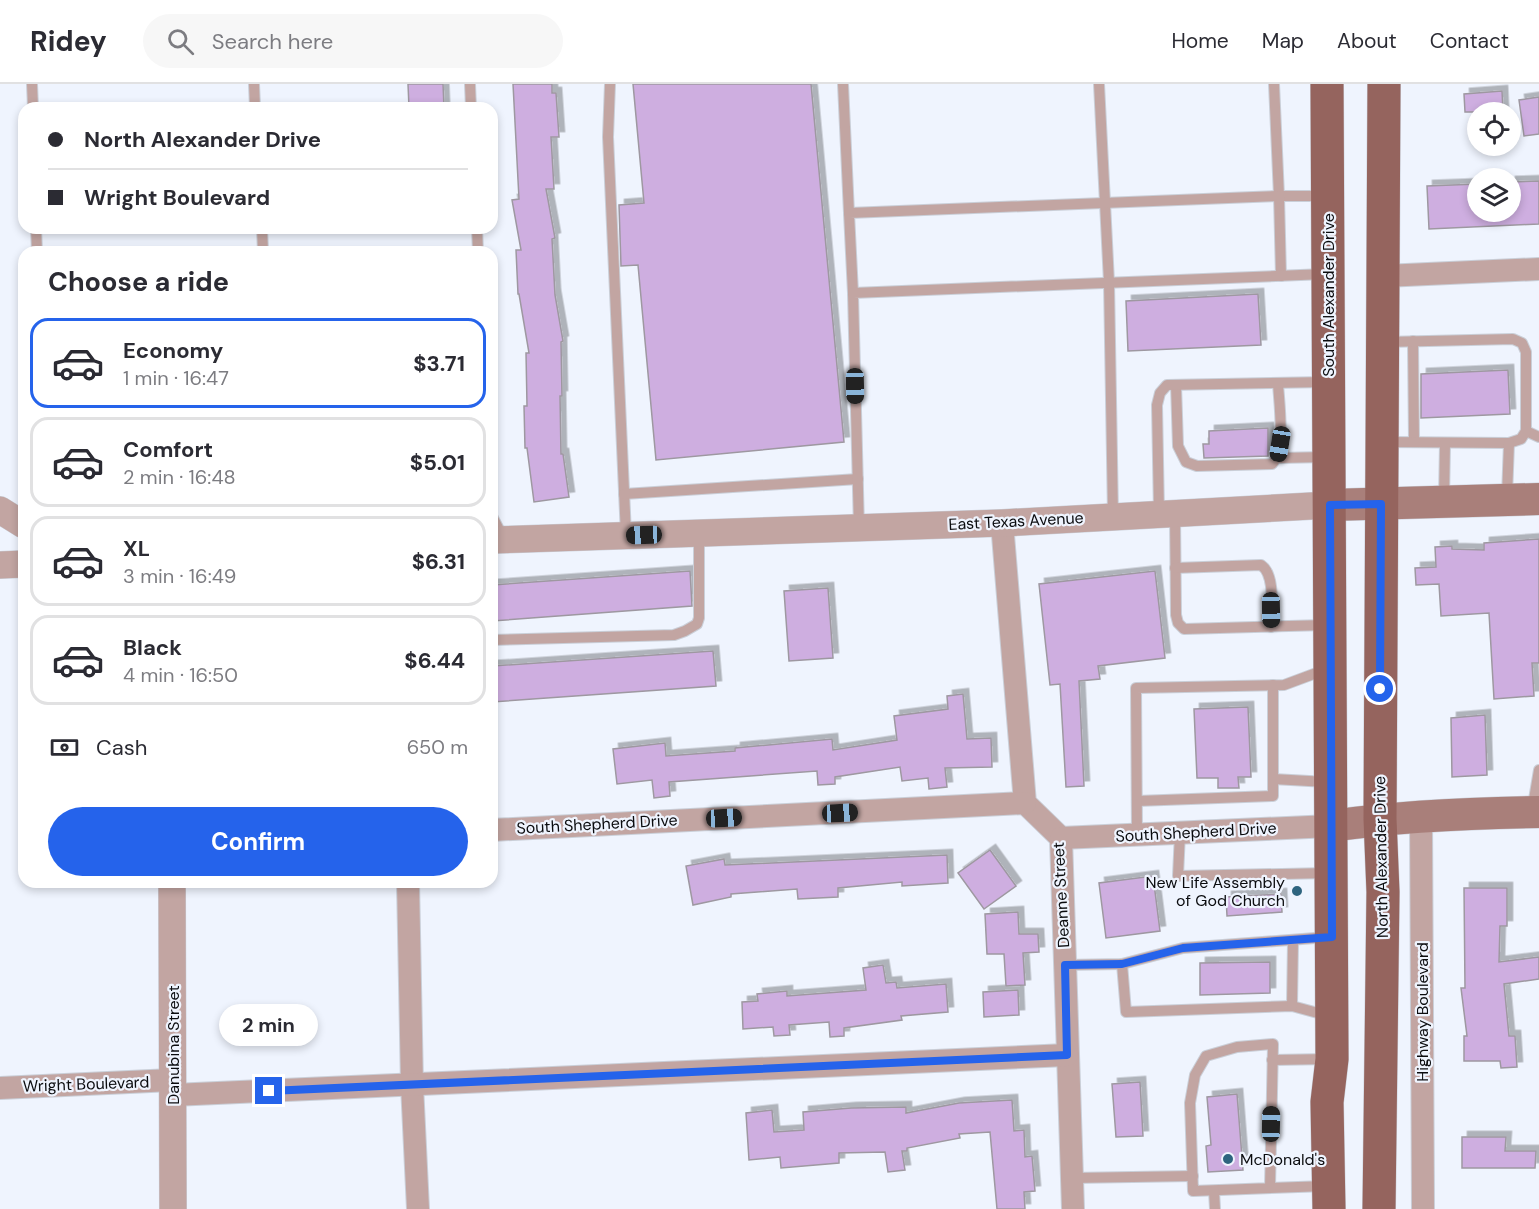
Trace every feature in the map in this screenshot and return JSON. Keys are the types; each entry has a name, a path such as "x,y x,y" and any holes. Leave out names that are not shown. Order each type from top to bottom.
{"main road":[{"name":"South Alexander Drive","path":"1327,84 1330,505"},
{"path":"1381,504 1382,442 1398,341 1384,276 1384,84"},
{"name":"East Texas Avenue","path":"1330,505 1539,499"},
{"name":"North Alexander Drive","path":"1379,1209 1383,892 1380,819 1381,504"},
{"path":"1329,1197 1327,1102 1332,1059 1330,505"},
{"path":"1331,826 1421,816 1535,812"},
{"path":"1332,1059 1381,1061"}],"street":[{"path":"1384,276 1539,269"},
{"name":"East Texas Avenue","path":"498,532 626,536 1002,523 1330,505"},
{"path":"0,510 18,521"},
{"path":"1002,523 1025,803"},
{"path":"0,564 18,564"},
{"name":"South Shepherd Drive","path":"498,830 1025,803"},
{"name":"Deanne Street","path":"1025,803 1061,838 1073,1209"},
{"name":"Highway Boulevard","path":"1421,816 1424,1209"},
{"name":"South Shepherd Drive","path":"1061,838 1331,826"},
{"name":"Danubina Street","path":"171,888 173,1209"},
{"path":"408,888 412,1084 418,1209"},
{"name":"Wright Boulevard","path":"0,1088 412,1084 1067,1055"}],"lane":[{"path":"32,84 33,102"},
{"path":"254,84 255,102"},
{"path":"470,84 471,102"},
{"path":"610,84 608,137 626,536"},
{"path":"843,84 853,293 859,528"},
{"path":"1099,84 1109,282 1113,517"},
{"path":"1274,84 1281,276"},
{"path":"849,213 1328,196"},
{"path":"853,293 1328,274"},
{"path":"1382,442 1509,443 1521,438 1526,431 1526,352 1522,342 1513,339 1398,341 1414,442"},
{"path":"1329,382 1167,385 1160,393 1157,405 1167,514 1175,568 1178,623 1184,629 1329,625"},
{"path":"1176,385 1178,446 1186,462 1197,466 1272,464 1278,458 1280,444 1278,383"},
{"path":"1526,431 1539,437"},
{"path":"1444,502 1445,443"},
{"path":"1507,500 1509,443"},
{"path":"1278,458 1328,457"},
{"path":"624,494 858,479"},
{"path":"498,640 674,634 685,631 697,624 699,618 699,533"},
{"path":"1175,568 1261,565 1267,569 1270,577 1271,627"},
{"path":"1137,835 1136,688 1284,685 1330,668"},
{"path":"1137,801 1274,795 1273,685"},
{"path":"1535,812 1539,770"},
{"path":"1274,779 1331,782"},
{"path":"1179,833 1178,876 1331,873"},
{"path":"1065,965 1122,964 1183,948 1332,937"},
{"path":"1292,1006 1293,940"},
{"path":"1122,964 1126,1012 1292,1006 1332,1016"},
{"path":"1270,1188 1273,1044 1237,1047 1206,1056 1195,1075 1190,1103 1193,1191 1270,1188 1329,1197"},
{"path":"1272,1060 1332,1059"},
{"path":"1072,1178 1193,1176"},
{"path":"1214,1191 1215,1209"}],"building":[{"path":"408,84 443,84 444,102 409,102"},
{"path":"513,84 552,84 552,93 556,93 559,137 551,137 554,189 546,189 555,238 552,239 555,295 563,341 561,342 562,396 560,396 561,454 563,454 569,497 534,502 527,448 525,448 526,353 529,353 518,294 516,250 521,250 512,200 519,199"},
{"path":"633,84 811,84 844,442 656,460 638,265 621,266 619,205 644,203"},
{"path":"1502,91 1503,102 1467,102 1467,112 1465,112 1464,94"},
{"path":"1539,97 1539,134 1524,136 1519,100"},
{"path":"1539,181 1539,224 1429,229 1427,186 1467,184 1467,222 1521,222 1521,182"},
{"path":"1258,294 1261,345 1128,351 1126,301"},
{"path":"1508,370 1510,414 1421,418 1421,374"},
{"path":"1268,428 1268,456 1204,458 1203,444 1209,444 1209,431"},
{"path":"1539,539 1539,663 1532,663 1534,696 1494,699 1489,613 1441,616 1439,584 1416,585 1415,568 1436,567 1435,547 1452,546 1452,549 1484,550 1484,543"},
{"path":"690,571 692,606 498,621 498,585"},
{"path":"1155,571 1165,658 1098,666 1100,679 1079,681 1084,786 1066,787 1060,684 1050,685 1039,584"},
{"path":"828,588 833,658 789,661 784,591"},
{"path":"713,651 716,686 498,702 498,666"},
{"path":"963,694 967,739 991,738 992,767 945,768 947,787 929,789 928,778 902,781 900,767 835,777 835,784 818,785 817,771 669,782 670,796 654,798 652,780 617,784 613,749 665,743 666,756 735,751 735,748 832,739 833,750 897,740 894,716 948,709 947,696"},
{"path":"1248,707 1251,777 1238,777 1239,788 1218,788 1218,778 1197,778 1194,709"},
{"path":"1485,715 1487,775 1452,777 1451,718"},
{"path":"990,850 1016,886 984,909 958,873"},
{"path":"947,855 948,883 902,886 902,882 838,888 838,897 798,899 797,889 731,894 731,897 693,905 686,866 724,859 725,865"},
{"path":"1153,876 1160,931 1106,938 1099,883"},
{"path":"1464,888 1507,888 1507,926 1500,926 1499,962 1539,957 1539,979 1504,984 1509,1036 1515,1036 1517,1067 1501,1068 1500,1061 1464,1061 1464,1036 1467,1036 1461,988 1465,988"},
{"path":"1281,894 1282,912 1227,916 1226,897"},
{"path":"1018,912 1019,934 1038,934 1039,952 1023,953 1025,985 1006,986 1004,954 987,954 985,914"},
{"path":"1270,962 1270,993 1200,995 1200,963"},
{"path":"883,965 886,983 896,982 897,988 946,984 948,1012 901,1016 902,1020 844,1028 844,1036 830,1037 829,1022 789,1025 790,1035 774,1036 773,1027 743,1029 742,1002 758,1001 757,994 787,991 787,996 866,990 863,968"},
{"path":"1018,990 1019,1015 984,1017 983,992"},
{"path":"1140,1082 1143,1136 1116,1137 1112,1084"},
{"path":"1237,1094 1243,1170 1208,1172 1206,1146 1211,1145 1207,1097"},
{"path":"1012,1100 1014,1131 1024,1130 1025,1157 1032,1156 1035,1191 1024,1192 1025,1209 997,1209 990,1132 959,1134 960,1138 907,1148 907,1151 902,1151 905,1170 888,1172 885,1152 839,1153 839,1163 781,1168 780,1157 749,1160 746,1113 772,1110 774,1132 804,1130 803,1112 906,1107 906,1113 959,1103"},
{"path":"1462,1137 1506,1137 1505,1151 1536,1151 1535,1168 1462,1168"}],"place":[{"name":"New Life Assembly of God Church","path":"1297,891"},
{"name":"McDonald's","path":"1228,1159"}],"route":[{"path":"269,1091 1067,1055 1065,965 1122,964 1183,948 1332,937 1330,505 1381,504 1380,689"}]}
